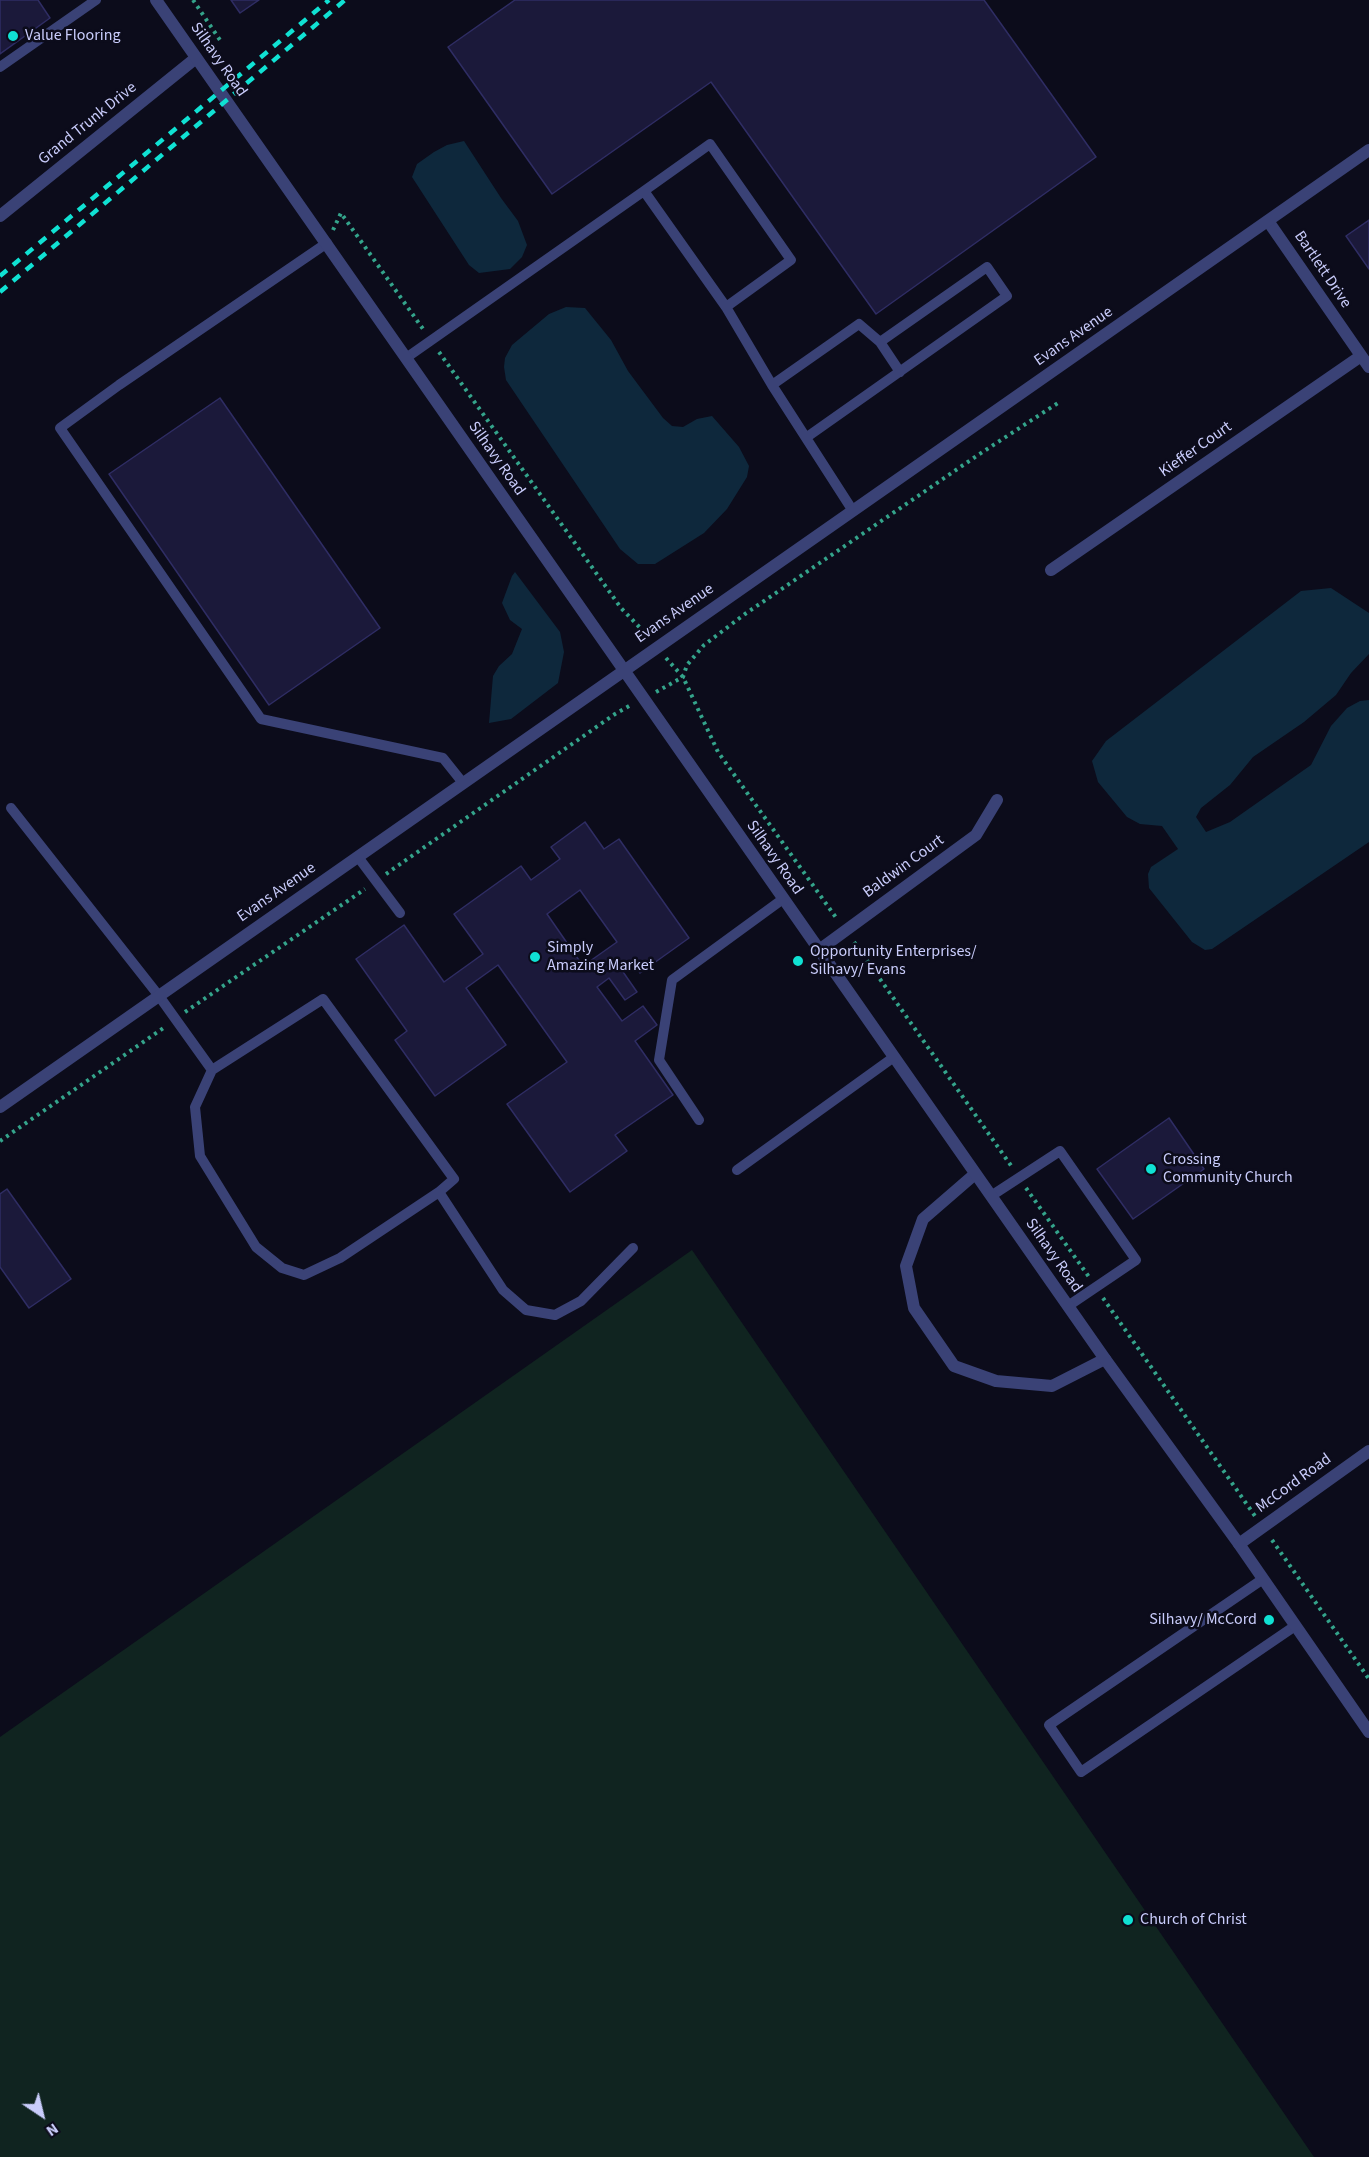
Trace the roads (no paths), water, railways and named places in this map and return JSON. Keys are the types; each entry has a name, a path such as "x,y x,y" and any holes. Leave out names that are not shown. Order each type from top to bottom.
{"street":[{"name":"Silhavy Road","path":"156,0 975,1174 1239,1544 1369,1732"},
{"name":"Grand Trunk Drive","path":"0,216 196,58"},
{"name":"Evans Avenue","path":"0,1107 1369,150"},
{"name":"Bartlett Drive","path":"1269,221 1369,367"},
{"name":"Kieffer Court","path":"1051,570 1361,356"},
{"name":"Baldwin Court","path":"819,950 976,835 997,800"},
{"path":"975,1174 923,1220 906,1266 914,1308 954,1366 996,1381 1052,1386 1105,1359"},
{"name":"McCord Road","path":"1239,1544 1369,1451"}],"lane":[{"path":"0,67 96,0"},
{"path":"406,358 710,144 791,260 726,307"},
{"path":"644,192 726,307 772,385 853,511"},
{"path":"327,243 60,428 261,719 443,758 463,783"},
{"path":"807,437 1007,296 987,267 880,342"},
{"path":"772,385 859,324 880,342 900,372"},
{"path":"11,808 159,996 212,1070"},
{"path":"358,857 400,913"},
{"path":"699,1120 659,1060 672,980 783,899"},
{"path":"322,999 454,1179 439,1192 340,1258 304,1275 282,1268 256,1247 200,1156 195,1107 212,1070 322,999"},
{"path":"737,1170 894,1057"},
{"path":"991,1196 1060,1151 1136,1260 1068,1306"},
{"path":"439,1192 503,1290 526,1310 555,1315 581,1300 633,1248"},
{"path":"1263,1579 1049,1725 1081,1772 1295,1626"}],"water":[{"path":"464,141 518,221 527,245 522,257 510,269 479,273 469,265 412,177 417,164 434,152 447,145"},
{"path":"566,307 585,308 611,340 628,371 663,418 672,426 683,427 697,419 712,416 739,447 749,466 747,477 727,509 704,533 655,564 638,564 620,549 506,380 505,358 512,345 549,314"},
{"path":"515,572 560,632 564,652 558,683 511,719 489,723 493,676 499,666 512,654 522,629 510,620 502,603"},
{"path":"1331,588 1369,613 1369,654 1351,673 1336,695 1304,722 1253,757 1230,785 1201,808 1196,817 1206,832 1230,822 1311,765 1331,726 1347,708 1360,701 1369,700 1369,842 1212,949 1205,950 1192,942 1149,888 1148,874 1151,867 1178,849 1162,826 1140,824 1127,817 1098,782 1092,761 1106,741 1301,591"}],"railway":[{"path":"0,276 329,0"},
{"path":"0,292 345,0"}],"place":[{"name":"Value Flooring","path":"13,36"},
{"name":"Simply Amazing Market","path":"535,957"},
{"name":"Opportunity Enterprises/ Silhavy/ Evans","path":"798,961"},
{"name":"Crossing Community Church","path":"1151,1169"},
{"name":"Silhavy/ McCord","path":"1269,1620"},
{"name":"Church of Christ","path":"1128,1920"}]}
